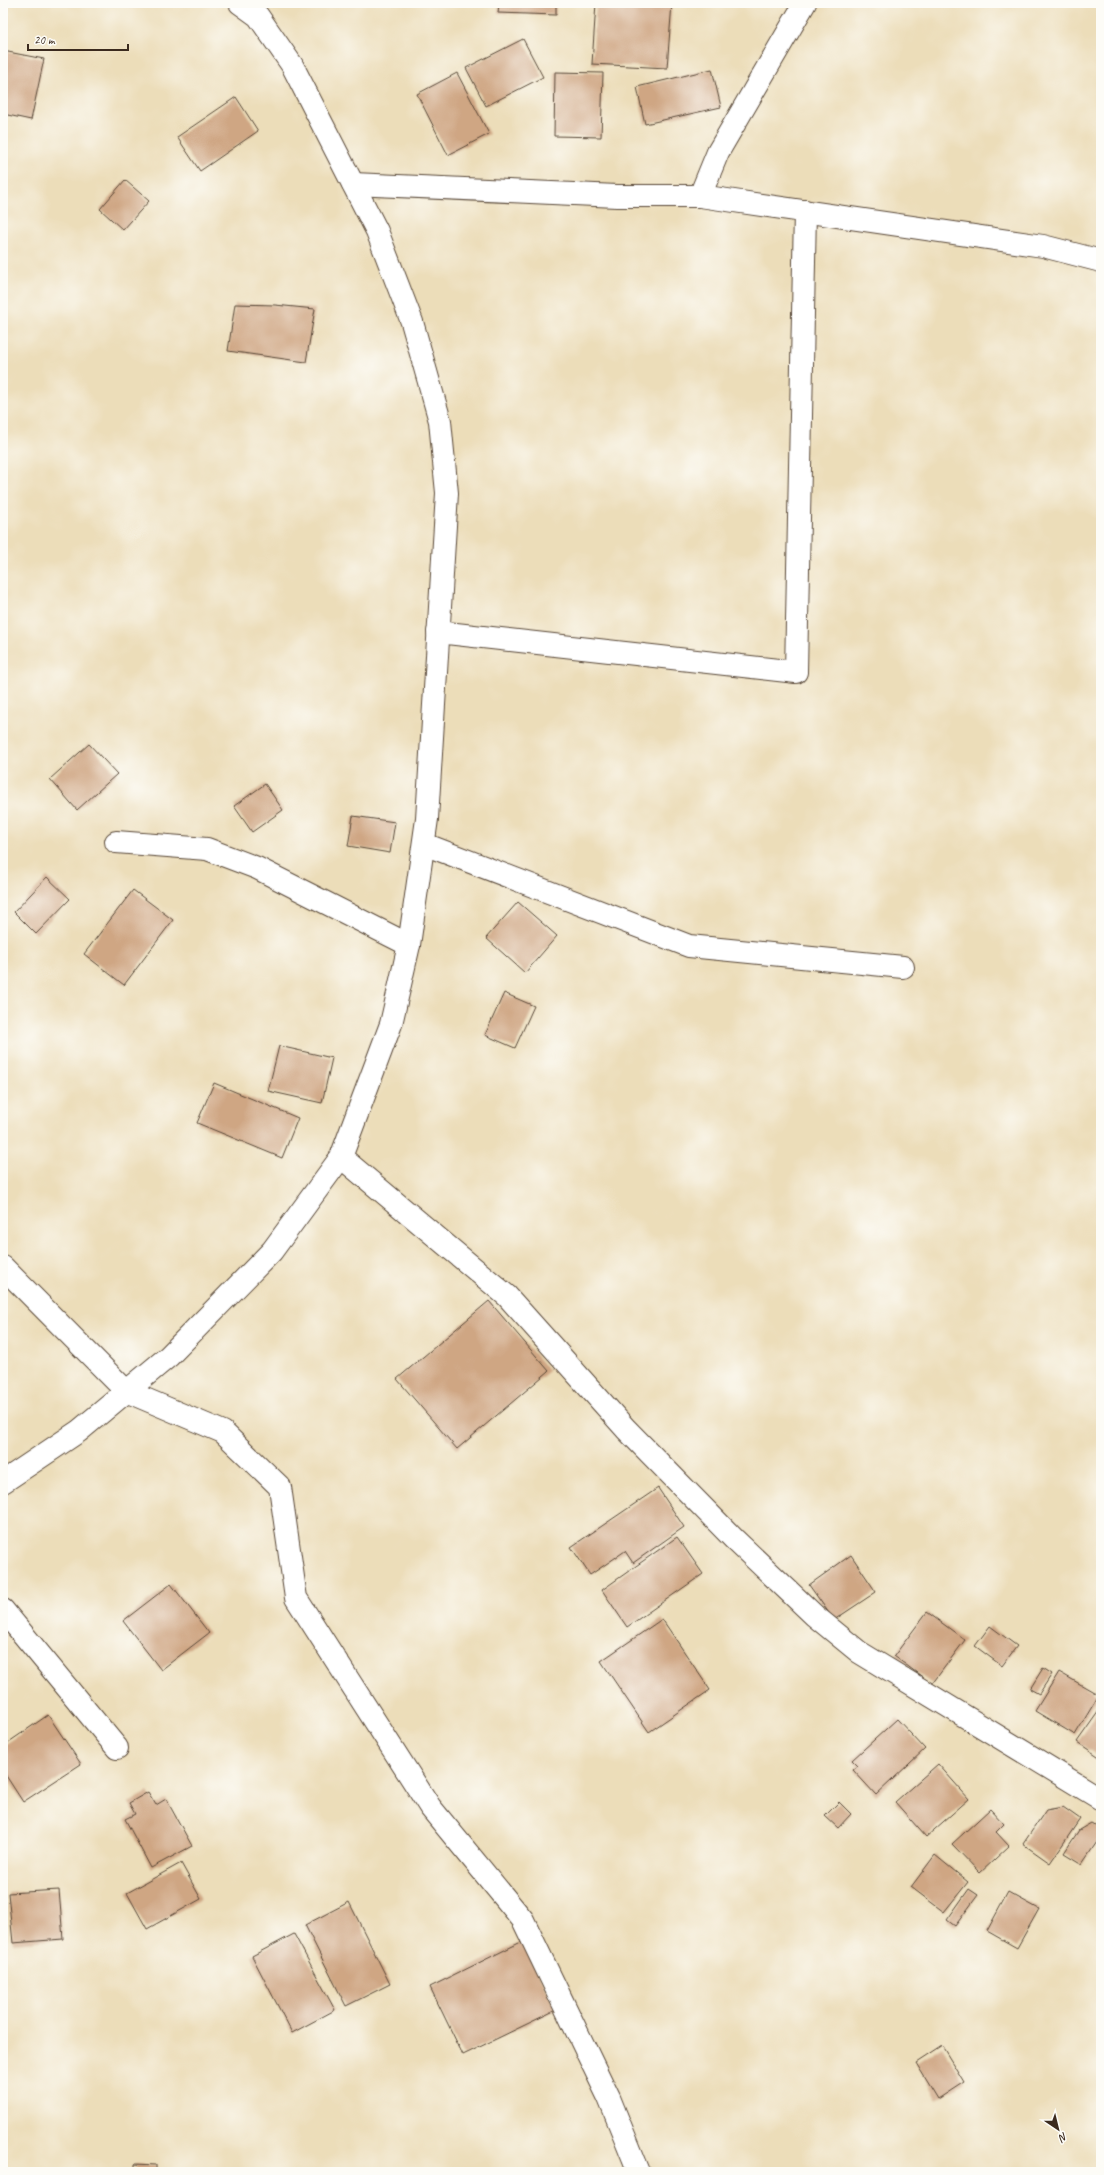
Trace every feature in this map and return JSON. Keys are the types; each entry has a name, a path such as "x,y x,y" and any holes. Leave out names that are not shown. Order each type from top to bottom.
{"street":[{"path":"3,1482 79,1431 169,1356 272,1251 341,1158 391,1024 410,945 427,819 447,493 440,421 412,322 377,231 292,65 256,10 240,3"},
{"path":"700,196 718,152 805,3"},
{"path":"353,184 617,196 700,196 1043,246 1101,262"},
{"path":"438,632 796,672 805,211"},
{"path":"116,842 207,849 256,868 410,945"},
{"path":"424,844 689,946 902,967"},
{"path":"341,1158 507,1296 626,1429 734,1539 815,1616 860,1652 1101,1799"},
{"path":"3,1267 126,1391 223,1432 280,1487 296,1598 430,1807 523,1920 609,2098 639,2172"},
{"path":"3,1610 117,1748"}],"building":[{"path":"499,3 556,3 556,15 498,13"},
{"path":"596,3 672,3 667,68 592,64"},
{"path":"523,39 543,77 486,106 466,68"},
{"path":"3,51 44,59 31,120 3,114"},
{"path":"712,69 721,107 645,124 637,87"},
{"path":"555,72 603,73 601,137 554,136"},
{"path":"457,73 489,134 448,155 417,94"},
{"path":"236,97 258,131 200,171 177,137"},
{"path":"125,180 149,201 123,230 100,209"},
{"path":"235,304 275,305 315,309 306,362 228,351"},
{"path":"89,744 117,774 77,810 50,779"},
{"path":"265,784 283,810 252,832 234,806"},
{"path":"353,816 395,822 390,853 348,846"},
{"path":"47,877 70,899 36,934 14,912"},
{"path":"133,890 173,920 124,985 84,954"},
{"path":"518,902 557,936 525,973 486,938"},
{"path":"504,993 534,1006 515,1048 485,1035"},
{"path":"279,1046 332,1058 322,1103 268,1091"},
{"path":"214,1083 298,1118 282,1158 197,1123"},
{"path":"489,1301 549,1371 457,1449 397,1379"},
{"path":"658,1488 684,1527 633,1563 625,1551 590,1575 571,1547"},
{"path":"677,1537 703,1574 627,1627 602,1590"},
{"path":"851,1555 876,1592 834,1620 809,1585"},
{"path":"171,1584 209,1633 161,1670 123,1621"},
{"path":"927,1612 965,1640 932,1684 894,1656"},
{"path":"662,1619 710,1690 649,1732 601,1661"},
{"path":"990,1626 1017,1646 1002,1666 975,1646"},
{"path":"1043,1668 1052,1674 1039,1694 1030,1689"},
{"path":"1059,1672 1099,1695 1075,1735 1035,1711"},
{"path":"1101,1708 1101,1758 1077,1742"},
{"path":"48,1715 81,1764 23,1802 3,1771 3,1746"},
{"path":"897,1719 925,1749 876,1795 853,1770 858,1766 852,1760"},
{"path":"938,1764 969,1799 926,1837 895,1802"},
{"path":"148,1792 156,1805 166,1799 192,1846 151,1868 125,1819 135,1814 129,1803"},
{"path":"839,1802 851,1814 838,1828 825,1816"},
{"path":"1063,1807 1080,1819 1050,1863 1023,1844 1046,1810"},
{"path":"990,1809 1004,1824 996,1832 1009,1846 980,1873 952,1844"},
{"path":"1091,1823 1101,1829 1101,1836 1082,1864 1064,1853 1079,1830"},
{"path":"935,1855 968,1882 944,1912 911,1887"},
{"path":"181,1863 201,1899 147,1929 127,1893"},
{"path":"969,1889 978,1895 955,1926 947,1920"},
{"path":"59,1890 63,1939 13,1943 8,1893"},
{"path":"1008,1892 1039,1909 1017,1948 987,1931"},
{"path":"349,1902 390,1984 346,2006 305,1925"},
{"path":"294,1934 335,2010 292,2033 252,1956"},
{"path":"523,1941 556,2010 463,2055 430,1987"},
{"path":"942,2046 964,2082 938,2099 916,2063"},
{"path":"135,2164 156,2165 156,2172 135,2172"}]}
